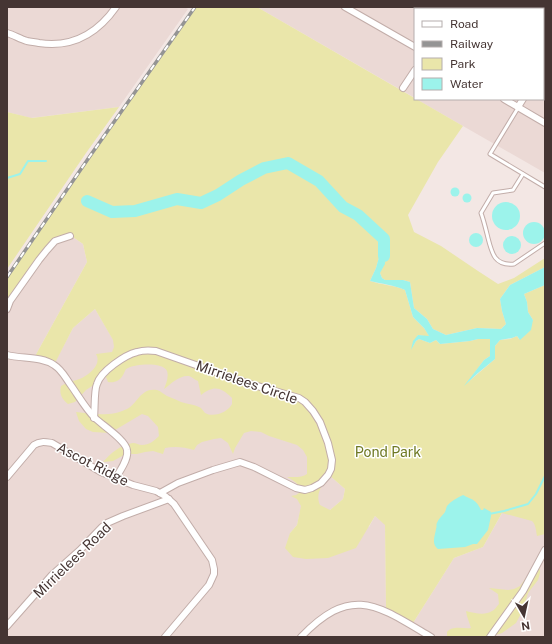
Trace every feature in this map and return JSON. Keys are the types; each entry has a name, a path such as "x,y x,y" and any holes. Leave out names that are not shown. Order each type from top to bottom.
{"street":[{"path":"7,33 28,41 49,44 77,40 103,24 116,7"},
{"path":"345,7 358,11 414,46"},
{"path":"403,88 414,72"},
{"path":"506,100 545,123"},
{"path":"518,107 522,100"},
{"path":"7,309 10,301 47,250 55,241 70,236"},
{"name":"Mirrielees Circle","path":"94,418 96,384 99,379 117,362 138,352 149,350 156,351 247,383 299,398 313,411 320,422 328,443 332,460 331,469 321,483 312,488 305,490 296,488 254,467 240,462 178,483 160,493"},
{"path":"7,355 34,358 54,365 62,372 94,418 125,444 127,448 127,456 116,478"},
{"name":"Ascot Ridge","path":"7,477 34,445 39,442 52,443 101,472 133,485 148,488 160,493 174,504 212,560 214,574 209,585 165,637"},
{"name":"Mirrielees Road","path":"7,626 52,575 80,550 102,527 123,516 169,499"},
{"path":"490,637 523,591 545,550"},
{"path":"301,637 317,622 333,611 355,604 384,610 431,637"}],"lane":[{"path":"518,107 490,154 545,187"},
{"path":"523,174 513,190 494,193 481,213 491,249 497,260 502,263 514,264 545,243"}],"shaded area":[{"path":"7,7 184,7 188,9 119,107 31,118 7,112"},
{"path":"257,7 545,7 545,173 418,100 544,100 544,8 414,8 414,97"},
{"path":"70,235 83,244 87,262 34,358 54,364 73,328 95,309 124,358 247,383 329,475 345,489 343,499 330,510 300,512 297,525 290,533 369,527 375,516 385,524 386,609 413,623 454,558 483,547 510,499 545,505 545,637 7,637 7,309 55,241"}],"green space":[{"name":"Pond Park","path":"195,7 257,7 414,98 414,100 418,100 463,126 438,162 408,215 414,232 441,246 498,284 514,278 545,258 545,267 510,285 500,299 506,324 501,329 477,328 446,335 433,329 427,319 414,308 410,282 403,280 385,280 382,278 380,273 384,241 376,268 370,281 405,290 413,317 424,328 430,337 418,335 412,348 419,339 430,343 436,340 440,344 490,339 490,356 484,360 467,383 495,359 495,346 500,340 510,339 517,336 519,339 533,320 528,312 524,294 545,285 545,534 537,536 535,526 532,521 502,513 483,547 454,558 413,623 386,609 385,525 375,516 356,548 328,558 306,559 293,557 285,548 290,533 297,525 301,506 297,499 291,496 299,493 299,487 294,481 287,477 300,477 307,474 307,457 303,450 297,445 261,432 251,431 244,433 233,454 228,443 221,438 202,442 197,445 194,450 180,447 169,447 165,448 163,454 153,451 129,454 113,461 103,462 124,446 133,443 145,445 155,440 159,436 158,427 148,416 142,414 110,433 93,432 86,429 79,421 76,412 108,414 121,412 131,406 143,393 158,390 181,402 197,406 205,413 212,415 224,412 230,407 232,404 232,398 224,391 217,389 210,390 201,395 198,381 189,376 179,378 164,389 168,376 165,368 155,365 143,365 127,368 120,379 115,382 108,382 106,377 86,390 75,402 68,404 64,400 60,391 61,386 82,378 88,374 96,365 96,354 112,352 114,347 113,340 95,309 73,328 54,365 34,358 87,262 83,244 70,235 55,241 7,309 7,277","holes":["329,475 345,489 343,499 330,510 320,505 318,497 319,493"]},
{"path":"119,107 7,269 7,112 32,118"},
{"path":"540,569 538,580 528,593 523,610 516,623 502,633 489,637 447,637 447,632 449,630 471,628 466,611 479,614 489,613 496,608 499,604 498,594 489,588 508,590 514,589 520,586 528,575"}],"water":[{"path":"455,187 460,192 455,197 450,192"},
{"path":"467,193 472,198 467,203 462,198"},
{"path":"506,202 516,206 520,216 516,226 506,230 496,226 492,216 496,206"},
{"path":"530,222 538,222 545,229 545,237 538,244 530,244 523,237 523,229"},
{"path":"473,233 479,233 483,237 483,243 479,247 473,247 469,243 469,237"},
{"path":"512,236 518,239 521,245 518,251 512,254 506,251 503,245 506,239"},
{"path":"384,239 385,264 380,273 382,278 385,280 403,280 410,282 414,308 427,319 433,329 446,335 477,328 501,329 506,324 500,299 510,285 545,267 545,285 524,294 528,312 533,320 531,330 520,340 517,336 500,340 495,346 495,359 464,386 484,360 490,356 490,339 440,344 436,340 430,343 419,339 416,341 411,350 413,341 418,335 429,336 424,328 413,317 405,290 370,281 376,268"},
{"path":"463,495 475,502 481,510 484,508 491,512 488,530 477,544 465,547 438,549 434,542 437,523 445,512 447,506"}],"waterway":[{"path":"7,178 20,174 28,161 46,161"},
{"path":"87,201 112,212 135,211 177,199 201,203 218,195 241,180 264,168 288,163 319,181 343,207 358,215 384,239 384,256"},
{"path":"489,514 528,504 536,494 545,476"}],"railway":[{"path":"7,277 195,7"}]}
